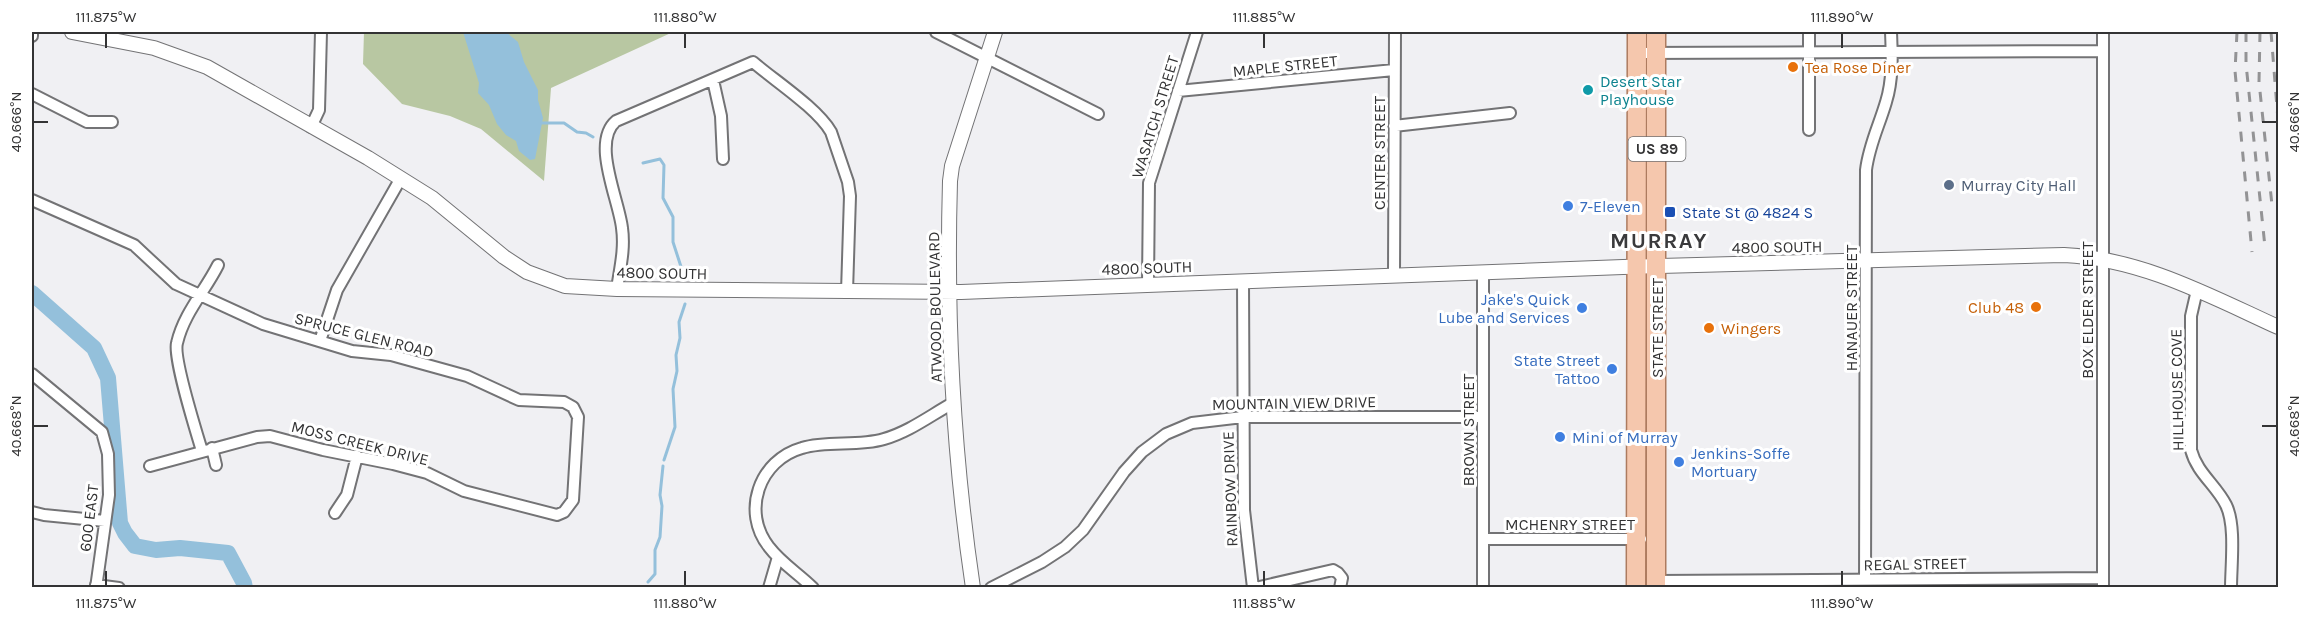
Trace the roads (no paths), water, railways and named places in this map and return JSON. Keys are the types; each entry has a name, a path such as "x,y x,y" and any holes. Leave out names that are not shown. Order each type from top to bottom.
{"main road":[{"name":"STATE STREET","path":"1636,588 1637,32"},
{"name":"STATE STREET","path":"1656,32 1658,267 1656,584"}],"street":[{"name":"4800 SOUTH","path":"72,32 154,48 193,61 227,78 432,198 504,257 527,272 565,286 617,289 950,292 1394,275 2064,255 2102,259 2140,267 2278,327"},
{"path":"311,127 319,110 321,32"},
{"path":"936,32 1098,114"},
{"name":"ATWOOD BOULEVARD","path":"974,588 961,494 953,403 950,203 952,166 995,32"},
{"name":"WASATCH STREET","path":"1148,285 1149,188 1197,32"},
{"name":"CENTER STREET","path":"1394,275 1395,32"},
{"path":"1809,32 1809,130"},
{"name":"HANAUER STREET","path":"1865,584 1867,161 1872,138 1888,94 1890,32"},
{"name":"BOX ELDER STREET","path":"2103,32 2103,583"},
{"path":"1637,52 2103,51"},
{"path":"617,289 623,255 623,230 619,206 608,172 606,134 610,126 616,121 753,62 810,109 831,132 848,182 850,196 847,292"},
{"name":"MAPLE STREET","path":"1178,92 1394,70"},
{"path":"713,80 721,116 723,159"},
{"path":"32,94 87,122 112,122"},
{"path":"1394,126 1510,112"},
{"path":"320,341 340,284 401,178"},
{"name":"SPRUCE GLEN ROAD","path":"32,200 134,245 171,280 263,324 352,351 391,355 467,376 519,400 564,402 573,407 578,421 574,496 567,510"},
{"path":"216,465 207,450 176,347 192,306 209,284 218,265"},
{"name":"BROWN STREET","path":"1483,273 1483,588"},
{"name":"RAINBOW DRIVE","path":"1243,281 1244,520 1254,588"},
{"name":"HILLHOUSE COVE","path":"2197,290 2191,316 2192,450 2198,467 2227,507 2231,526 2231,588"},
{"name":"600 EAST","path":"32,374 102,432 108,454 109,495 96,586"},
{"path":"813,588 778,557 763,539 758,528 756,512 759,486 772,465 790,452 802,448 865,443 905,432 953,403"},
{"name":"MOUNTAIN VIEW DRIVE","path":"991,588 1042,562 1075,539 1132,461 1154,442 1192,423 1243,417 1483,417"},
{"name":"MOSS CREEK DRIVE","path":"150,466 266,436 419,471 464,491 549,514 561,514 567,510"},
{"path":"335,513 347,495 357,456"},
{"path":"32,512 105,520"},
{"name":"MCHENRY STREET","path":"1483,539 1656,539"},
{"path":"769,588 778,557"},
{"path":"1254,588 1333,570 1342,578 1340,588"},
{"name":"REGAL STREET","path":"1656,584 2103,583"},
{"path":"96,586 119,588"}],"water":[{"path":"463,32 506,32 518,42 524,62 538,90 543,118 535,159 530,160 519,151 516,141 506,135 497,124 489,105 478,93 479,83"}],"waterway":[{"path":"542,123 564,123 577,132 593,137"},
{"path":"643,163 660,159 664,165 663,198 673,217 673,242 684,276"},
{"path":"32,293 94,348 108,378 120,523 125,533 135,546 156,550 180,548 228,553 245,588"},
{"path":"664,460 675,427 673,389 680,338 679,322 685,304"},
{"path":"648,582 655,574 655,550 660,537 663,466"}],"railway":[{"path":"2237,32 2235,71 2252,252"},
{"path":"2246,32 2246,64 2265,247"},
{"path":"2260,32 2259,82 2272,205"},
{"path":"2271,32 2278,120"}],"place":[{"name":"Tea Rose Diner","path":"1793,67"},
{"name":"Desert Star Playhouse","path":"1588,90"},
{"name":"Murray City Hall","path":"1949,185"},
{"name":"7-Eleven","path":"1568,206"},
{"name":"State St @ 4824 S","path":"1670,212"},
{"name":"Club 48","path":"2036,307"},
{"name":"Jake's Quick Lube and Services","path":"1582,308"},
{"name":"Wingers","path":"1709,328"},
{"name":"State Street Tattoo","path":"1612,369"},
{"name":"Mini of Murray","path":"1560,437"},
{"name":"Jenkins-Soffe Mortuary","path":"1679,462"}],"district":[{"name":"MURRAY","path":"1659,241"}]}
